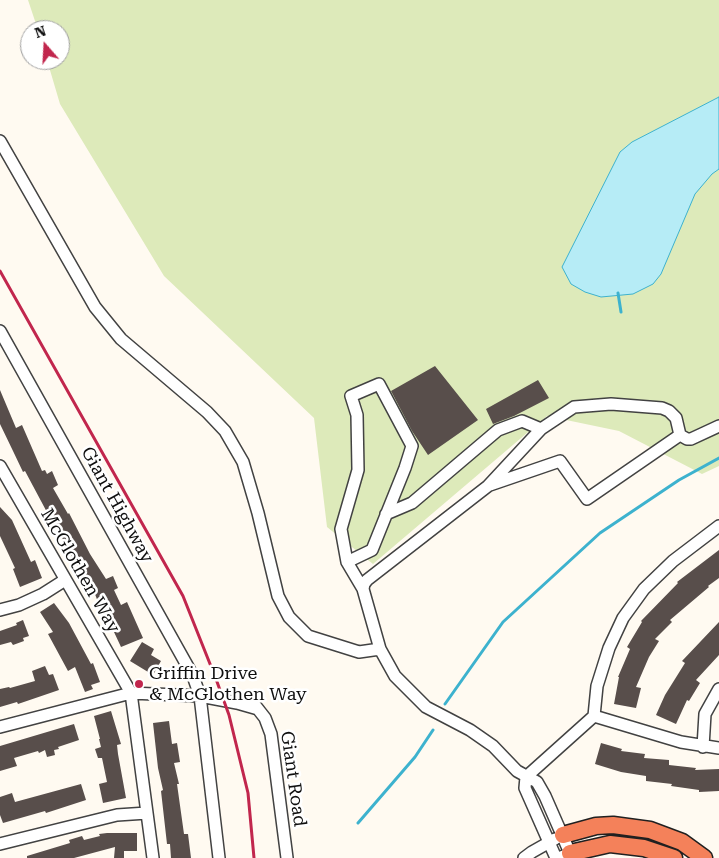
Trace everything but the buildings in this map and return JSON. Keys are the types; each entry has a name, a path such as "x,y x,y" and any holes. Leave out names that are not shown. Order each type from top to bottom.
{"highway":[{"path":"556,838 596,826 613,825 650,830 682,842 704,858"},
{"path":"562,856 610,844 644,848 674,858"}],"street":[{"path":"0,141 95,306 121,339 207,412 225,431 243,462 258,513 278,596 289,617 308,636 359,652 380,649"},
{"name":"Giant Highway","path":"0,331 193,676 200,696 219,858"},
{"path":"347,562 372,550 412,446 379,384 351,396 357,415 358,470 341,529 347,562 363,589 380,649 395,676 426,707 470,730 486,741 526,777 537,782 562,856"},
{"path":"363,589 367,580 488,486 541,429 574,407 611,404 662,408 669,411 676,418 680,435"},
{"path":"386,514 412,503 498,430 522,421 541,429"},
{"path":"680,435 691,439 719,426"},
{"path":"488,486 560,461 587,499 680,435"},
{"name":"McGlothen Way","path":"0,466 3,480 65,580 130,693"},
{"path":"526,777 594,716 597,686 609,648 623,618 644,589 673,560 719,526"},
{"path":"0,610 19,605 43,594 65,580"},
{"path":"702,747 705,714 719,689"},
{"path":"130,693 153,858"},
{"name":"Giant Road","path":"0,727 130,693 200,696 221,693 239,696 251,701 265,718 271,734 287,858"},
{"path":"594,716 671,740 702,747 719,748"},
{"path":"0,844 117,815 147,813"},
{"path":"524,858 556,838"}],"green space":[{"path":"28,0 719,0 719,466 702,474 619,431 547,416 373,564 327,527 314,418 164,276 60,104 50,70 70,70 70,20 35,20"}],"water":[{"path":"719,97 719,169 712,174 695,194 661,274 653,284 633,294 601,297 585,292 571,284 562,267 620,152 632,142"}],"waterway":[{"path":"618,293 621,312"},
{"path":"445,704 503,622 600,533 679,480 719,458"},
{"path":"358,823 415,757 433,730"}],"railway":[{"path":"0,271 183,596 229,715 248,793 254,858"}],"place":[{"name":"Griffin Drive & McGlothen Way","path":"139,684"}]}
